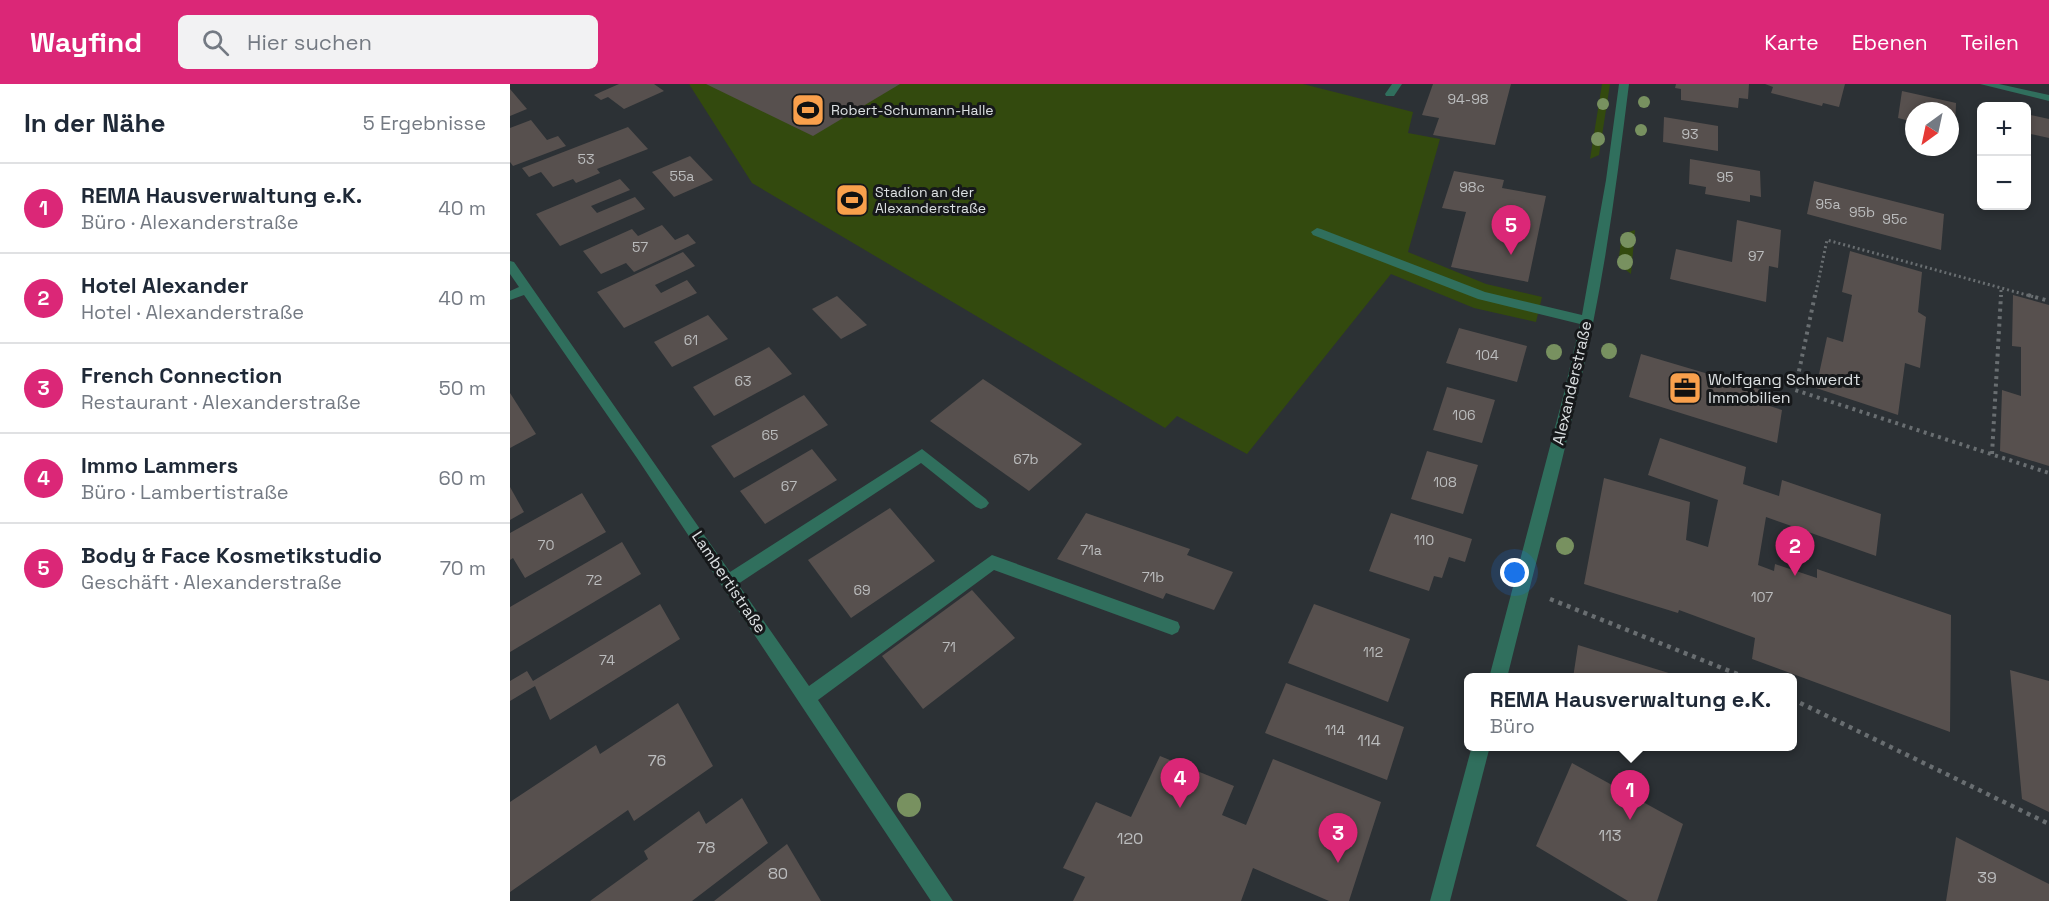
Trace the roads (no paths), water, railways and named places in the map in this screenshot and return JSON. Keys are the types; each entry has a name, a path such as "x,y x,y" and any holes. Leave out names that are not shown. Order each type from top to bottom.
{"street":[{"path":"1390,94 1397,84"},
{"name":"Alexanderstraße","path":"1499,673 1570,397 1587,321 1612,180 1624,84"},
{"path":"1985,84 2049,98"},
{"path":"1317,232 1482,296 1587,321"},
{"name":"Lambertistraße","path":"510,266 729,581 943,901"},
{"path":"510,296 526,289"},
{"path":"729,581 921,455 981,503"},
{"path":"807,698 992,562 1173,627"},
{"path":"1440,901 1480,751"}],"place":[{"name":"Robert-Schumann-Halle","path":"808,110"},
{"name":"Stadion an der Alexanderstraße","path":"852,200"},
{"name":"Body & Face Kosmetikstudio","path":"1511,255"},
{"name":"Wolfgang Schwerdt Immobilien","path":"1685,388"},
{"name":"Hotel Alexander","path":"1795,576"},
{"name":"Immo Lammers","path":"1180,808"},
{"name":"REMA Hausverwaltung e.K.","path":"1630,820"},
{"name":"French Connection","path":"1338,863"}]}
